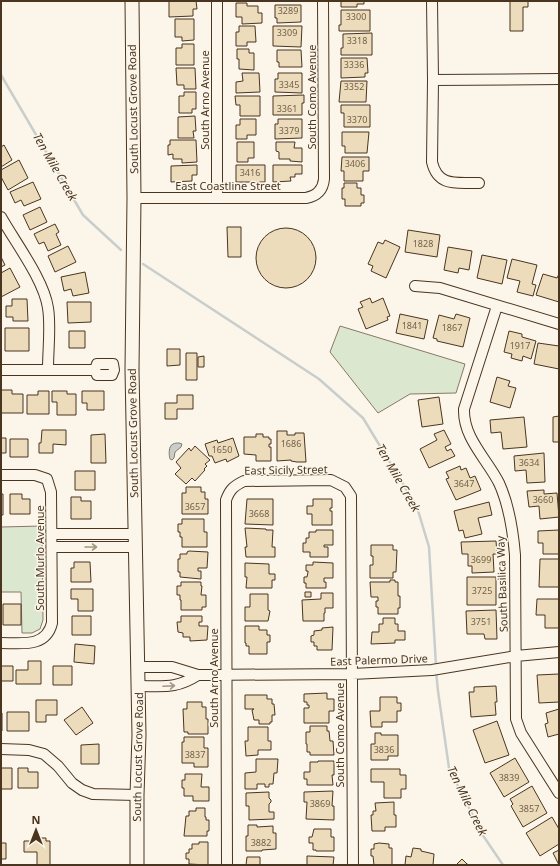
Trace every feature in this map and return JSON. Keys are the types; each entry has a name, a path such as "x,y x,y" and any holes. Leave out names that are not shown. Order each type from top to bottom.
{"main road":[{"name":"South Locust Grove Road","path":"132,1 134,198 132,370 139,667 137,865"}],"street":[{"name":"South Arno Avenue","path":"217,1 218,198"},
{"name":"South Como Avenue","path":"320,191 324,184 323,1"},
{"path":"432,1 433,169 441,179 448,182 479,183"},
{"path":"433,80 559,79"},
{"name":"East Coastline Street","path":"134,198 306,198 313,197 320,191"},
{"path":"1,217 38,278 44,294 48,307 48,369"},
{"path":"415,286 440,288 559,324"},
{"name":"South Basilica Way","path":"497,306 464,409 464,417 466,427 471,438 499,484 510,521 515,556 516,719 518,726 559,793"},
{"path":"1,370 95,370 97,364 113,364 114,370 132,370"},
{"name":"South Murlo Avenue","path":"1,475 35,475 47,479 51,492 52,534 52,623 50,630 46,636 39,641 1,643"},
{"name":"East Sicily Street","path":"229,491 234,486 244,481 331,480 345,487"},
{"name":"South Como Avenue","path":"345,487 350,496 353,865"},
{"name":"South Arno Avenue","path":"227,865 226,500 229,491"},
{"path":"52,534 135,540"},
{"path":"52,547 135,540"},
{"name":"East Palermo Drive","path":"139,667 172,667 198,675 352,674 436,669 516,656 559,652"},
{"name":"East Palermo Drive","path":"139,686 174,686 187,682 198,675"},
{"path":"1,749 29,750 44,754 58,766 72,783 82,790 94,794 137,796"}],"green space":[{"path":"340,326 465,364 456,393 410,394 378,413 330,352"},
{"path":"42,526 43,620 40,629 32,633 22,633 21,592 1,592 1,527"}],"shaded area":[{"path":"179,443 182,444 181,447 175,452 172,460 169,456 170,447 171,445"}],"building":[{"path":"169,1 196,1 197,9 193,9 193,16 169,17"},
{"path":"341,1 364,1 364,4 357,4 357,7 341,7"},
{"path":"510,1 528,1 528,7 523,7 523,31 510,31"},
{"path":"236,3 247,3 247,6 258,6 258,13 262,13 262,23 242,24 242,17 236,17"},
{"path":"275,5 301,5 301,22 277,23 277,18 275,18"},
{"path":"341,10 370,10 370,31 339,31 339,25 341,25"},
{"path":"175,19 194,19 194,40 182,41 182,37 175,37"},
{"path":"239,26 255,26 256,42 247,42 247,46 236,46 236,32 239,32"},
{"path":"273,26 302,26 301,47 273,46"},
{"path":"372,33 372,55 341,55 341,48 343,48 343,34"},
{"path":"182,44 194,44 194,65 176,65 176,48 182,48"},
{"path":"237,49 249,49 249,53 254,53 254,70 239,69"},
{"path":"277,50 301,50 302,67 279,67 279,62 277,62"},
{"path":"341,58 367,58 368,73 365,73 365,77 341,78"},
{"path":"176,68 195,68 196,89 184,89 184,85 177,85"},
{"path":"242,73 259,73 260,92 236,93 236,82 243,81"},
{"path":"278,73 302,73 302,93 275,92 275,79 278,79"},
{"path":"341,81 367,81 366,102 339,102"},
{"path":"184,92 196,92 196,109 192,109 192,113 179,113 179,96 184,96"},
{"path":"304,95 302,115 273,115 273,96"},
{"path":"235,96 260,96 260,116 240,116 240,105 236,105"},
{"path":"341,105 370,105 370,127 344,127 344,113 341,113"},
{"path":"195,116 196,131 193,131 194,138 178,138 178,117"},
{"path":"240,119 256,119 256,135 247,135 247,139 236,139 236,125 240,125"},
{"path":"278,119 302,119 302,138 275,139 275,124 278,124"},
{"path":"342,132 369,132 367,153 345,153 345,146 342,146"},
{"path":"170,140 196,140 197,162 182,163 182,159 173,159 173,154 168,155 168,145 170,145"},
{"path":"237,142 254,142 254,158 248,158 248,162 237,162"},
{"path":"276,142 295,142 294,148 302,148 302,162 290,161 290,159 279,159 279,152 276,151"},
{"path":"4,145 12,160 1,167 1,147"},
{"path":"342,157 369,157 369,171 363,171 363,181 344,181 344,171 341,171"},
{"path":"19,160 28,178 8,190 1,177 1,170"},
{"path":"197,165 197,175 192,175 192,181 171,182 171,166"},
{"path":"236,165 265,165 265,182 236,182"},
{"path":"273,165 302,165 302,174 295,174 295,177 290,177 291,181 273,182"},
{"path":"33,182 41,199 24,206 21,200 15,203 10,192"},
{"path":"344,183 357,183 357,188 361,188 361,195 364,195 364,203 361,203 361,206 345,206 345,199 342,199 342,188 344,188"},
{"path":"40,207 47,222 30,230 23,215"},
{"path":"55,224 59,232 56,234 61,245 48,251 44,242 39,244 34,234"},
{"path":"227,227 241,227 241,257 228,257"},
{"path":"280,228 292,228 303,233 311,241 316,252 314,270 303,283 292,288 280,288 269,283 261,275 256,264 256,252 261,241 269,233"},
{"path":"408,230 440,235 437,257 405,252"},
{"path":"385,240 400,247 386,278 371,271 373,266 368,264 378,242 383,244"},
{"path":"68,246 76,262 55,272 48,256"},
{"path":"448,247 472,251 469,270 459,268 458,273 444,270"},
{"path":"482,255 507,260 502,284 477,278"},
{"path":"1,257 5,265 1,267"},
{"path":"512,259 537,265 532,284 536,285 533,296 517,292 520,281 507,278"},
{"path":"10,268 20,287 1,297 1,273"},
{"path":"85,272 89,293 73,296 71,289 64,291 61,277"},
{"path":"543,274 557,278 559,274 559,302 536,295"},
{"path":"370,298 372,303 383,298 390,316 387,317 388,320 366,329 358,309 363,307 360,302"},
{"path":"12,299 27,299 28,321 13,321 13,317 6,317 6,306 12,306"},
{"path":"67,302 91,302 91,322 68,323"},
{"path":"400,314 428,320 424,339 396,333"},
{"path":"456,314 470,318 463,347 437,341 437,339 433,338 439,315 454,319"},
{"path":"5,328 29,328 29,351 5,351"},
{"path":"69,331 85,331 85,348 69,348"},
{"path":"509,331 522,334 522,337 536,341 531,359 523,356 522,361 511,358 512,354 504,352"},
{"path":"538,343 559,346 559,369 534,364"},
{"path":"167,349 180,349 180,365 167,366"},
{"path":"186,353 197,353 197,380 186,380"},
{"path":"204,356 204,367 198,367 198,357"},
{"path":"497,377 510,381 508,386 516,388 510,408 490,402"},
{"path":"1,390 12,390 12,394 23,394 23,413 1,413"},
{"path":"38,391 49,391 49,414 27,414 27,395 38,395"},
{"path":"52,391 67,391 67,394 76,394 76,415 57,415 57,402 52,402"},
{"path":"82,391 104,391 104,410 87,410 87,403 82,403"},
{"path":"177,395 193,395 193,409 177,409 177,419 165,419 165,403 177,403"},
{"path":"439,397 443,424 422,427 418,400"},
{"path":"559,416 559,442 553,442 553,417"},
{"path":"524,417 527,447 503,449 501,432 491,433 490,420"},
{"path":"42,430 66,430 66,445 53,444 53,453 39,453 39,443 41,443"},
{"path":"444,430 451,444 445,447 447,451 451,449 455,456 429,468 420,449 437,440 434,434"},
{"path":"277,431 287,431 287,435 304,433 306,462 291,460 277,461"},
{"path":"105,434 106,463 91,463 91,435"},
{"path":"256,434 263,434 263,437 269,437 269,439 271,439 271,444 269,444 269,447 271,447 271,461 256,461 256,455 244,454 244,437 256,437"},
{"path":"1,438 6,438 6,453 1,453"},
{"path":"233,438 239,456 227,462 226,459 215,463 212,456 209,456 205,444 217,440 218,443"},
{"path":"10,439 28,439 28,457 10,457"},
{"path":"195,446 210,460 205,464 207,466 204,469 205,470 195,481 192,478 186,484 175,474 181,468 176,462 189,448 191,451"},
{"path":"544,453 545,482 527,483 526,470 515,471 514,456"},
{"path":"460,466 461,470 466,468 470,478 475,476 481,490 456,500 446,479 449,478 446,472"},
{"path":"75,471 95,471 95,490 75,490"},
{"path":"186,487 201,487 201,492 205,492 205,499 208,499 208,514 182,514 182,493 186,493"},
{"path":"544,490 544,494 557,493 559,517 540,519 539,506 529,507 527,491"},
{"path":"1,494 3,494 3,515 1,515"},
{"path":"10,494 22,494 22,499 30,499 30,514 10,514"},
{"path":"71,497 81,497 81,501 91,501 91,519 71,519"},
{"path":"247,499 273,499 273,525 245,524"},
{"path":"313,499 332,499 332,508 330,508 330,511 332,511 332,525 312,525 312,514 307,514 307,506 313,506"},
{"path":"489,502 492,515 478,518 482,534 465,538 463,530 459,531 454,511"},
{"path":"182,519 204,519 204,532 207,532 207,547 182,547 182,537 180,537 180,532 178,532 178,524 182,524"},
{"path":"245,528 273,530 272,547 275,547 275,557 246,557 245,547 247,547"},
{"path":"316,530 333,530 333,545 324,545 324,547 328,547 328,557 310,557 310,552 303,552 303,543 306,543 306,538 309,538 309,532 316,532"},
{"path":"559,530 559,554 543,554 543,543 538,543 538,531"},
{"path":"496,541 497,554 493,554 494,572 472,573 472,566 468,566 468,554 462,554 461,542"},
{"path":"371,545 393,545 393,550 397,550 396,572 393,572 393,578 370,578 370,565 373,565"},
{"path":"189,551 208,552 207,568 198,568 198,571 201,571 201,579 180,577 180,572 178,572 178,559 180,559 180,554 187,554"},
{"path":"540,559 559,559 559,587 539,587"},
{"path":"74,562 90,562 91,582 71,582 71,568 74,568"},
{"path":"313,562 333,563 333,578 324,578 326,588 306,588 304,577 307,577 308,571 306,571 306,565 313,565"},
{"path":"245,563 269,564 269,574 275,574 275,580 272,580 272,588 246,588 247,577 245,577"},
{"path":"467,577 496,577 496,605 467,605"},
{"path":"390,580 395,580 395,582 398,582 400,608 398,608 398,614 378,614 376,601 378,601 378,597 371,597 370,582 390,582"},
{"path":"181,582 201,582 201,595 206,595 206,607 202,607 202,610 181,610 181,600 180,595 177,595 177,586 181,586"},
{"path":"71,589 93,589 93,611 78,611 78,599 71,599"},
{"path":"305,592 311,592 311,597 305,597"},
{"path":"321,593 333,593 333,608 325,608 324,621 303,621 302,600 321,599"},
{"path":"250,594 268,594 268,610 270,611 268,621 245,621 245,607 250,607"},
{"path":"537,599 559,599 559,628 545,628 545,615 536,615"},
{"path":"3,604 21,604 21,625 3,625"},
{"path":"496,610 497,639 485,639 484,634 467,634 466,611"},
{"path":"72,616 91,616 91,635 72,635"},
{"path":"181,616 202,616 202,622 199,622 199,626 208,626 207,640 190,641 190,637 183,637 183,633 178,632 177,622 181,622"},
{"path":"383,618 395,618 395,624 398,624 398,631 405,631 405,640 395,640 395,643 371,644 372,632 379,632 379,624 383,624"},
{"path":"245,626 259,626 259,630 267,630 267,635 270,635 270,642 267,642 267,654 249,654 249,646 246,646 245,643"},
{"path":"333,627 332,650 317,650 317,646 314,646 314,642 311,642 311,636 314,635 314,631 322,630 322,628"},
{"path":"75,644 95,646 94,664 74,662"},
{"path":"28,661 41,661 41,684 16,684 16,670 28,670"},
{"path":"1,666 13,666 13,681 1,681"},
{"path":"53,666 72,666 72,685 53,685"},
{"path":"559,674 559,702 539,703 537,675"},
{"path":"496,686 496,715 471,717 469,692 474,692 474,687"},
{"path":"327,693 327,699 334,699 334,711 329,711 329,723 304,723 304,708 309,708 309,705 307,705 307,702 304,702 304,694"},
{"path":"245,695 267,695 267,699 272,699 275,715 272,715 272,722 270,722 270,724 259,724 259,720 254,720 252,710 254,709 245,709"},
{"path":"380,697 397,697 397,703 401,703 401,711 397,711 397,722 382,722 382,727 371,727 370,711 380,711"},
{"path":"36,700 57,700 57,715 46,715 46,722 36,722"},
{"path":"187,702 202,702 202,707 206,707 208,734 188,734 188,732 184,732 183,709 187,709"},
{"path":"82,707 93,723 76,735 64,720"},
{"path":"559,709 559,734 548,737 545,724 548,723 546,713"},
{"path":"7,712 29,712 29,731 7,731"},
{"path":"2,713 2,731 1,731"},
{"path":"497,721 509,755 485,763 473,730"},
{"path":"310,726 327,726 330,741 333,741 334,755 310,755 310,752 307,752 306,732 310,732"},
{"path":"248,727 268,727 268,741 271,741 271,750 258,750 258,755 246,756 245,741 248,741"},
{"path":"375,733 381,733 381,735 398,735 398,756 388,756 388,760 371,760 371,744 375,744"},
{"path":"184,737 204,737 204,748 208,748 208,767 194,767 194,763 182,763 182,742 184,742"},
{"path":"99,744 99,764 81,764 81,745"},
{"path":"515,758 529,782 504,797 490,773"},
{"path":"256,759 278,759 277,773 274,773 273,784 269,784 269,787 265,787 265,784 257,784 257,789 245,789 245,773 256,772"},
{"path":"334,761 334,775 332,775 333,785 307,785 307,779 304,779 304,772 310,772 310,762"},
{"path":"1,768 12,768 12,789 1,789"},
{"path":"18,768 28,768 28,772 38,772 38,788 18,788"},
{"path":"371,769 400,769 400,775 406,775 406,789 401,789 401,798 384,798 384,782 371,782"},
{"path":"185,774 202,774 201,787 209,787 209,801 193,801 193,796 184,796 182,780 185,780"},
{"path":"532,786 547,813 523,827 511,806 513,804 510,799"},
{"path":"333,791 332,806 334,806 334,820 306,819 307,802 304,802 304,792"},
{"path":"269,792 271,802 269,804 269,812 274,812 274,819 249,820 249,806 246,806 246,793"},
{"path":"394,802 396,827 385,827 385,831 372,831 371,815 373,815 373,811 376,811 375,803"},
{"path":"196,808 205,808 206,820 209,820 209,831 207,831 207,836 184,836 186,816 189,816 189,811 196,811"},
{"path":"552,817 559,829 559,844 540,856 526,833"},
{"path":"248,825 257,825 257,827 273,826 273,833 276,833 276,849 246,851"},
{"path":"314,829 331,829 331,837 334,837 334,851 313,850 313,843 309,843 309,837 312,837"},
{"path":"38,838 46,838 46,841 50,841 50,865 37,865 37,852 24,852 24,841 38,841"},
{"path":"199,842 208,842 208,865 189,864 189,859 186,859 186,853 189,853 189,849 192,849 192,844 199,844"},
{"path":"1,843 6,843 6,859 1,859"},
{"path":"374,844 389,844 389,848 392,848 392,865 374,865 373,856 371,856 371,849 374,849"},
{"path":"413,848 421,849 421,851 434,854 433,865 405,865 406,856 411,857"},
{"path":"559,850 559,865 553,853"},
{"path":"307,856 334,857 333,865 307,865"},
{"path":"247,857 260,857 260,865 246,865"},
{"path":"462,859 467,864 469,865 456,865"}],"waterway":[{"name":"Ten Mile Creek","path":"1,75 83,215 121,250"},
{"name":"Ten Mile Creek","path":"143,264 319,379 363,418 417,507 429,547 436,666"},
{"name":"Ten Mile Creek","path":"436,671 449,768 482,834 503,865"}]}
